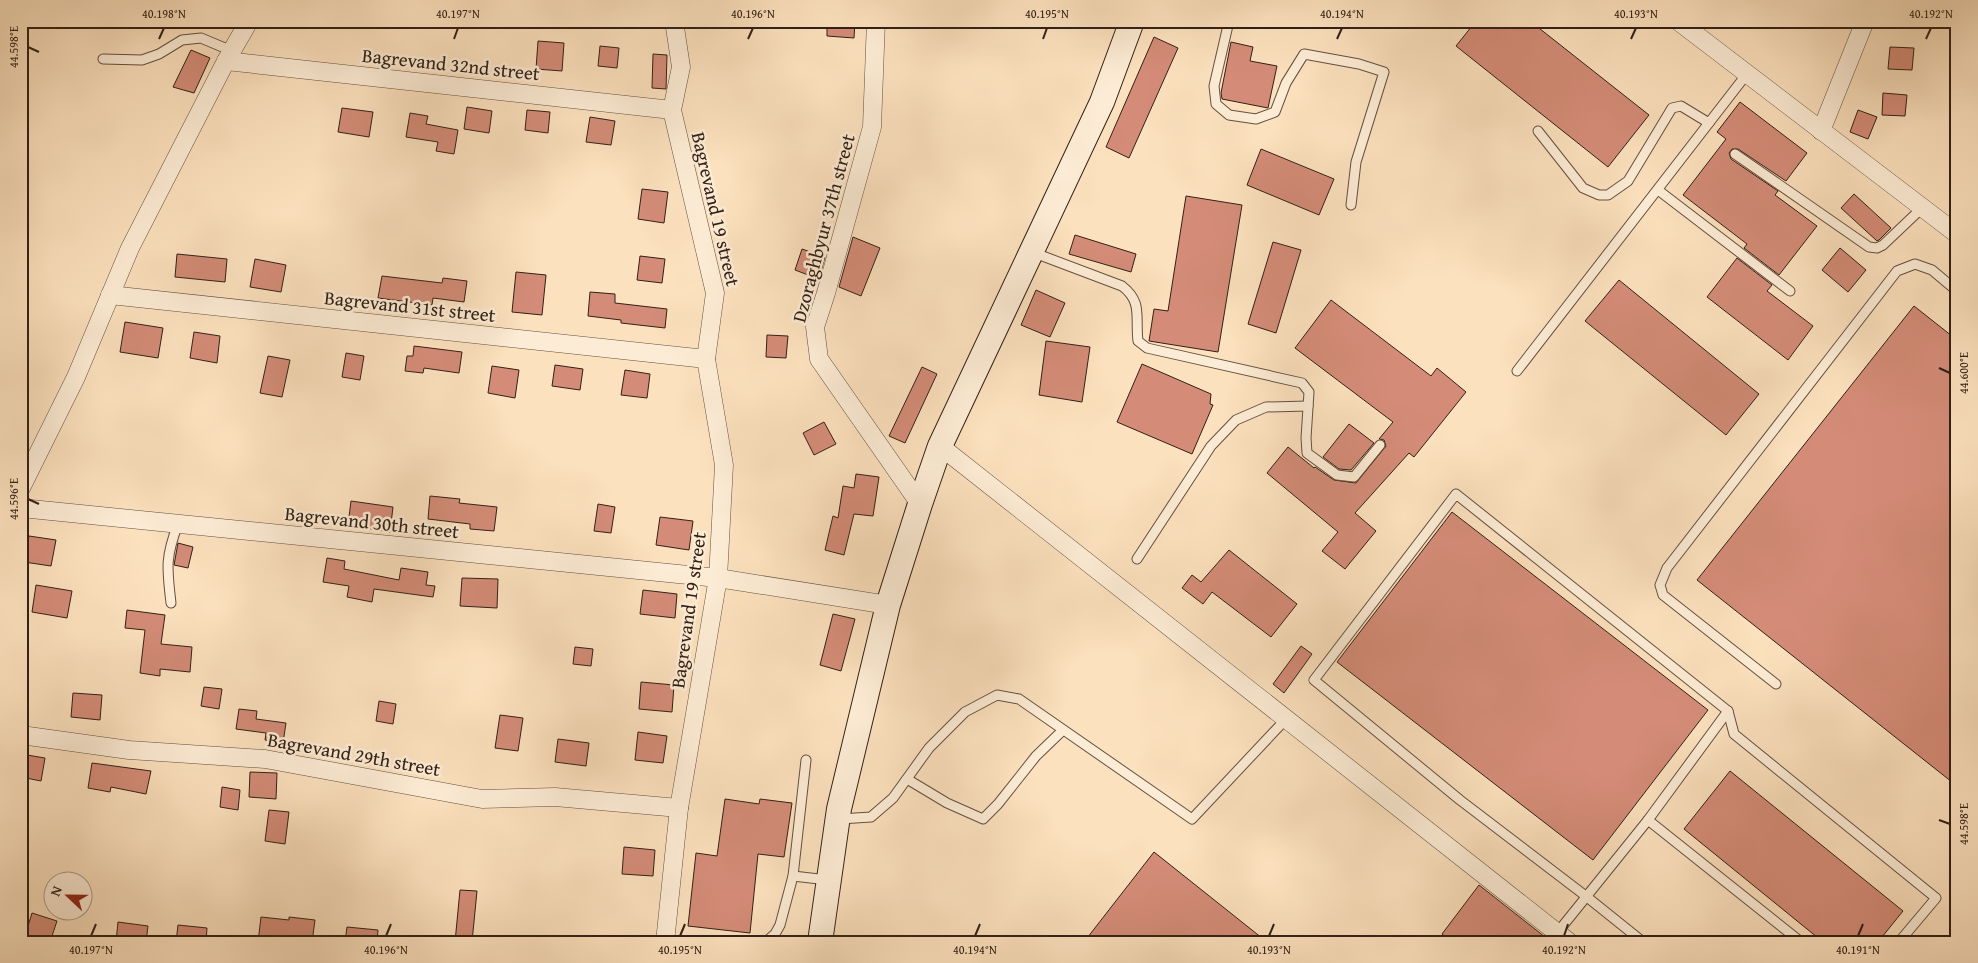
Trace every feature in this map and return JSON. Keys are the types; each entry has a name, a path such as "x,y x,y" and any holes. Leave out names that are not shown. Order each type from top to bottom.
{"street":[{"path":"21,488 76,377 130,248 248,21"},
{"name":"Bagrevand 19 street","path":"665,942 679,808 718,578 724,465 706,359 715,293 672,110 681,67 674,21"},
{"name":"Dzoraghbyur 37th street","path":"876,21 872,127 815,327 819,359 920,504"},
{"path":"820,942 837,820 888,605 920,504 940,446 1102,102 1132,21"},
{"path":"1678,21 1957,234"},
{"path":"1820,131 1865,21"},
{"name":"Bagrevand 32nd street","path":"229,56 672,110"},
{"name":"Bagrevand 31st street","path":"110,295 706,359"},
{"path":"940,446 1563,937"},
{"name":"Bagrevand 30th street","path":"21,508 718,578 888,605"},
{"name":"Bagrevand 29th street","path":"21,735 129,750 265,759 482,798 556,797 679,808"}],"lane":[{"path":"1229,21 1214,86 1216,104 1229,115 1256,119 1275,112 1286,83 1304,54 1359,64 1384,72 1356,162 1350,205"},
{"path":"103,58 142,60 159,54 182,40 201,38 229,56"},
{"path":"1517,371 1746,74"},
{"path":"1538,131 1584,188 1599,195 1608,195 1628,181 1672,108 1681,106 1709,123"},
{"path":"1735,154 1869,247 1877,248 1883,245 1922,208"},
{"path":"1658,190 1790,290"},
{"path":"1032,252 1122,286 1131,293 1137,304 1138,341 1147,348 1302,383 1309,392 1307,453 1337,475 1354,478 1380,445"},
{"path":"1776,684 1663,595 1660,585 1666,568 1897,271 1915,264 1932,270 1957,291"},
{"path":"1137,559 1211,446 1236,420 1266,407 1308,406"},
{"path":"1643,942 1460,800 1314,680 1456,494 1728,711 1734,734 1936,898 1900,942"},
{"path":"171,603 166,566 168,550 178,524"},
{"path":"837,820 871,817 893,798 929,748 965,712 997,695 1019,699 1192,819 1286,719"},
{"path":"1563,937 1587,897 1648,820 1728,711"},
{"path":"907,779 946,803 983,819 998,804 1036,756 1063,730"},
{"path":"760,942 767,941 778,930 793,876 806,760"},
{"path":"1648,820 1801,942"},
{"path":"793,876 828,880"}],"building":[{"path":"827,21 855,21 854,38 827,36"},
{"path":"1476,21 1530,21 1649,115 1608,167 1456,46"},
{"path":"1154,37 1178,48 1129,158 1106,147"},
{"path":"538,41 564,43 562,71 536,69"},
{"path":"1231,42 1253,47 1250,61 1277,66 1268,108 1222,99 1221,93"},
{"path":"600,46 619,48 617,68 598,66"},
{"path":"1890,47 1914,48 1912,70 1888,69"},
{"path":"191,50 210,58 194,93 173,87"},
{"path":"653,54 667,55 666,89 652,88"},
{"path":"1883,93 1907,95 1905,116 1882,115"},
{"path":"1740,102 1807,153 1786,181 1738,149 1732,149 1729,153 1731,159 1778,191 1775,195 1817,226 1779,275 1744,248 1747,244 1683,195 1726,139 1717,132"},
{"path":"467,107 492,111 489,133 464,129"},
{"path":"342,108 373,112 369,137 338,132"},
{"path":"527,110 550,112 548,133 525,130"},
{"path":"1858,110 1877,117 1868,139 1850,132"},
{"path":"410,113 428,116 426,124 458,130 454,154 436,151 438,142 406,137"},
{"path":"590,117 615,121 611,145 586,142"},
{"path":"1261,149 1334,179 1319,215 1247,185"},
{"path":"642,189 668,192 664,223 638,219"},
{"path":"1854,194 1891,228 1879,240 1877,241 1841,208"},
{"path":"1186,196 1242,205 1218,352 1149,341 1154,309 1168,311"},
{"path":"1075,235 1136,254 1131,272 1069,254"},
{"path":"853,237 880,248 861,296 839,287"},
{"path":"1273,242 1301,250 1276,333 1248,324"},
{"path":"1840,248 1866,270 1848,292 1822,270"},
{"path":"802,249 825,257 819,279 795,270"},
{"path":"177,254 227,259 225,282 175,277"},
{"path":"640,256 665,259 662,283 637,280"},
{"path":"1737,258 1772,285 1767,291 1813,326 1788,360 1707,297"},
{"path":"255,259 286,265 281,292 250,287"},
{"path":"516,272 546,275 542,315 512,312"},
{"path":"382,276 442,283 443,278 467,281 464,302 433,298 432,305 378,298"},
{"path":"1619,280 1759,394 1726,435 1585,321"},
{"path":"1036,290 1065,303 1050,337 1021,325"},
{"path":"590,292 615,294 615,303 667,309 665,328 621,323 621,320 588,316"},
{"path":"1331,300 1431,376 1437,368 1466,392 1414,457 1409,453 1355,513 1376,531 1345,569 1322,551 1338,532 1267,473 1288,447 1314,468 1334,480 1356,483 1386,446 1384,440 1379,439 1393,422 1295,348"},
{"path":"1914,306 1957,340 1957,786 1697,580"},
{"path":"125,322 163,328 158,358 120,352"},
{"path":"194,332 220,336 217,363 190,358"},
{"path":"767,335 788,336 786,358 766,357"},
{"path":"1046,341 1090,347 1082,402 1039,395"},
{"path":"414,346 462,352 459,373 424,368 423,373 405,371 407,356 413,356"},
{"path":"346,353 364,356 360,380 342,377"},
{"path":"268,356 290,360 282,397 260,393"},
{"path":"1142,364 1211,394 1210,404 1213,405 1192,454 1117,422"},
{"path":"555,365 583,369 580,390 552,386"},
{"path":"492,366 519,370 515,398 488,393"},
{"path":"922,367 937,374 905,443 889,436"},
{"path":"625,370 650,374 647,398 621,395"},
{"path":"824,422 836,444 814,455 803,433"},
{"path":"1349,424 1374,443 1351,470 1339,469 1323,457"},
{"path":"856,474 879,477 873,516 854,514 844,555 825,550 833,516 838,518 843,486 854,488"},
{"path":"430,496 460,499 459,503 497,507 494,531 470,529 470,524 428,519"},
{"path":"351,501 393,507 390,532 348,525"},
{"path":"598,504 615,507 611,533 594,531"},
{"path":"1452,512 1708,710 1593,860 1337,662"},
{"path":"660,517 693,521 689,550 656,545"},
{"path":"29,536 56,540 51,566 24,562"},
{"path":"178,543 193,547 188,568 174,565"},
{"path":"1229,550 1297,604 1271,637 1212,592 1203,604 1182,588 1192,575 1201,582"},
{"path":"327,558 345,561 344,569 399,580 401,568 428,572 426,585 435,586 433,597 374,589 372,602 347,597 349,586 323,582"},
{"path":"462,578 498,579 497,608 460,606"},
{"path":"36,585 72,591 67,618 32,612"},
{"path":"643,590 677,594 675,618 640,614"},
{"path":"127,610 165,615 161,644 192,647 190,672 160,669 160,676 140,673 145,630 125,628"},
{"path":"833,614 855,619 841,671 820,665"},
{"path":"1301,646 1312,654 1284,693 1273,684"},
{"path":"575,647 593,649 591,666 573,664"},
{"path":"641,682 674,685 672,712 639,709"},
{"path":"204,687 222,689 219,709 201,706"},
{"path":"73,693 102,695 100,720 71,717"},
{"path":"379,701 396,704 393,724 376,721"},
{"path":"239,709 257,711 256,719 286,723 283,743 265,740 266,733 236,729"},
{"path":"500,715 523,718 518,751 495,748"},
{"path":"638,732 667,736 663,763 635,760"},
{"path":"558,739 589,743 586,766 555,762"},
{"path":"21,754 45,758 41,781 21,777"},
{"path":"92,763 151,771 146,794 111,787 110,792 88,788"},
{"path":"1730,771 1903,911 1878,942 1823,942 1684,829"},
{"path":"250,772 277,773 276,799 249,797"},
{"path":"222,787 240,790 238,810 220,807"},
{"path":"725,799 759,804 760,799 792,803 784,857 758,854 750,933 688,926 696,853 717,856"},
{"path":"269,810 289,812 285,844 265,841"},
{"path":"624,847 655,850 653,876 622,874"},
{"path":"1154,852 1267,942 1084,942"},
{"path":"1479,885 1545,937 1541,942 1452,942 1442,934"},
{"path":"460,890 477,891 472,942 455,942"},
{"path":"32,913 42,916 42,920 57,921 50,942 25,936"},
{"path":"261,917 289,920 289,917 315,920 312,942 258,942"},
{"path":"118,922 148,926 146,942 116,942"},
{"path":"178,925 207,928 206,942 176,942"},
{"path":"347,927 378,930 377,942 345,942"}]}
